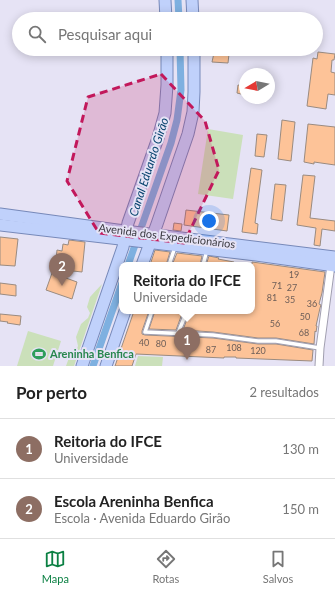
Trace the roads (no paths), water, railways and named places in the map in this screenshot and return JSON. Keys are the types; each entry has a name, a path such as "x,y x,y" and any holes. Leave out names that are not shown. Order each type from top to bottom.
{"main road":[{"path":"165,0 166,12"},
{"path":"192,0 193,12"},
{"path":"142,262 138,237 128,223 158,138 165,113 167,56"},
{"path":"82,366 123,247 138,237 188,134 193,112 194,56"},
{"name":"Avenida dos Expedicionários","path":"0,214 138,237 334,263"},
{"name":"Avenida dos Expedicionários","path":"0,225 138,237 175,246 334,263"},
{"path":"106,366 124,314"}],"street":[{"path":"319,366 320,348 334,263"}],"lane":[{"path":"170,262 175,246"},
{"path":"204,262 207,250"},
{"path":"151,314 145,332 213,335 258,341 276,341 320,348"},
{"path":"178,333 186,314"}],"waterway":[{"name":"Canal Eduardo Girão","path":"178,0 179,12"},
{"name":"Canal Eduardo Girão","path":"129,262 171,143 177,120 181,90 180,56"},
{"name":"Canal Eduardo Girão","path":"93,366 119,292"}],"place":[{"name":"Escola Areninha Benfica","path":"62,286"},
{"name":"Areninha Benfica","path":"39,354"},
{"name":"Reitoria do IFCE","path":"187,360"}]}
